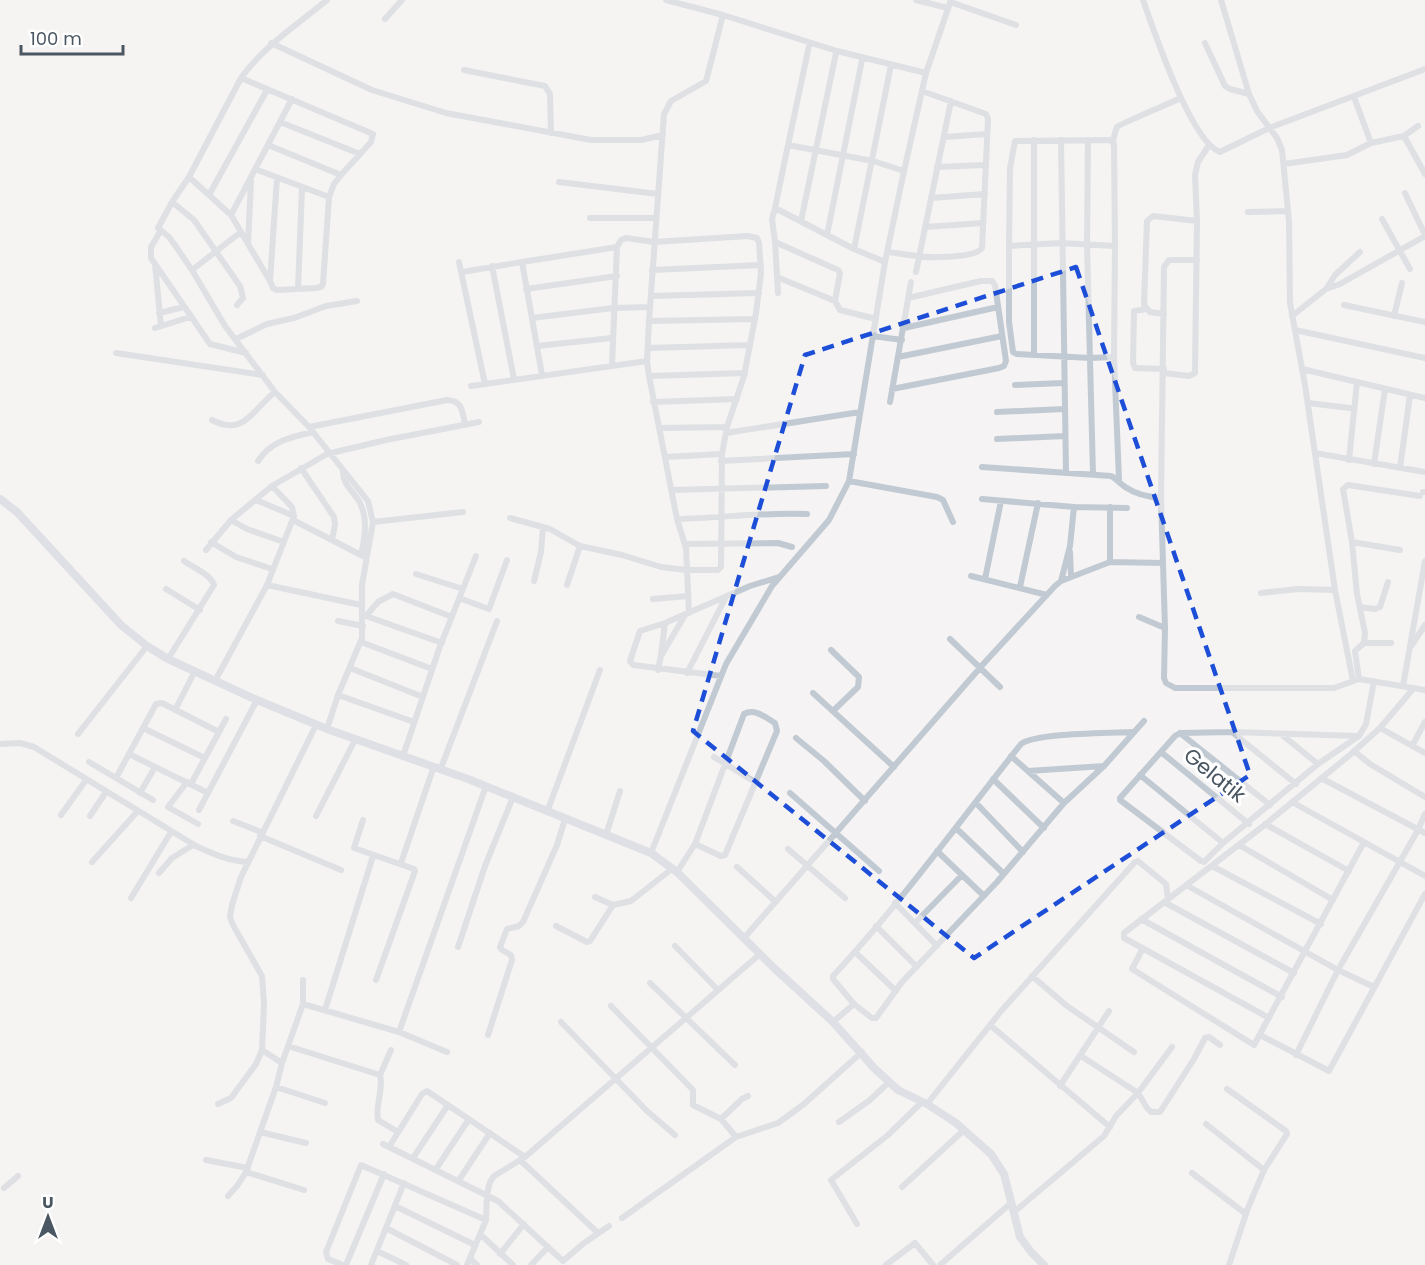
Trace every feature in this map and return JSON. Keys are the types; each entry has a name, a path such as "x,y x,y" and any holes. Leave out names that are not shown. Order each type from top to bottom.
{"main road":[{"path":"0,499 31,527 121,625 168,659 316,725 437,767 651,853 675,870 833,1022 889,1082 898,1090 924,1103 964,1130 991,1154 1004,1174 1020,1237 1030,1252 1044,1265"}],"street":[{"path":"247,354 210,344 190,317 150,253 172,202 189,177 241,78 271,44 327,0"},
{"path":"386,19 402,0"},
{"path":"666,0 685,2 810,43 926,73"},
{"path":"916,0 950,4 1016,25"},
{"path":"1143,0 1181,98 1209,146 1220,152 1269,128 1425,69"},
{"path":"1221,0 1249,94 1282,150 1288,211 1289,292 1292,316 1308,403 1335,590 1356,680"},
{"path":"651,853 721,676 744,630 772,586 829,520 849,481 885,262 904,171 926,73 950,4"},
{"path":"661,657 687,614 688,596 685,544 676,519 660,428 652,402 647,361 664,114 671,101 706,81 723,15"},
{"path":"1205,43 1225,86 1249,94"},
{"path":"271,44 372,90 446,113 551,134 615,141 641,140 663,135"},
{"path":"778,293 772,219 809,46"},
{"path":"801,221 836,53"},
{"path":"827,235 862,60"},
{"path":"854,249 891,65"},
{"path":"464,70 545,86 550,94 551,134"},
{"path":"189,177 231,215 273,288 277,290 316,288 323,284 329,198 334,184 373,139 373,134 241,78"},
{"path":"208,195 267,90"},
{"path":"888,252 919,257 973,255 980,252 982,248 986,114 922,92"},
{"path":"1354,97 1371,142"},
{"path":"1119,480 1114,357 1113,141 1117,127 1121,123 1134,120 1181,98"},
{"path":"231,215 292,99"},
{"path":"916,272 951,101"},
{"path":"280,122 360,154"},
{"path":"1284,164 1347,155 1371,142 1404,136 1418,126"},
{"path":"944,137 987,134"},
{"path":"1404,136 1425,174"},
{"path":"1034,140 1034,355"},
{"path":"1061,140 1066,472"},
{"path":"1088,140 1092,474"},
{"path":"1113,141 1014,141 1010,168 1009,322 1011,347 1017,354 1114,357"},
{"path":"268,145 341,175"},
{"path":"788,146 873,161 904,171"},
{"path":"1147,309 1134,311 1133,363 1135,368 1189,376 1195,373 1197,221 1195,175 1198,162 1209,146"},
{"path":"1418,160 1425,154"},
{"path":"937,167 985,165"},
{"path":"255,169 329,198"},
{"path":"248,244 251,178"},
{"path":"270,281 277,178"},
{"path":"559,182 658,194"},
{"path":"298,289 302,188"},
{"path":"931,198 985,194"},
{"path":"1292,316 1326,289 1340,284 1425,236 1405,194"},
{"path":"172,202 194,220 217,251 242,291 243,300 237,305"},
{"path":"775,208 854,249 885,262"},
{"path":"1248,212 1288,211"},
{"path":"1164,314 1150,312 1144,305 1147,221 1153,216 1197,221"},
{"path":"590,218 656,218"},
{"path":"1382,219 1410,269"},
{"path":"925,227 983,223"},
{"path":"161,230 169,237 192,270 225,326 275,392 311,429 368,501 373,522 364,556"},
{"path":"192,270 241,232"},
{"path":"510,518 550,529 579,546 622,555 666,568 718,570 723,564 720,489 722,458 727,430 745,373 759,293 761,265 759,243 754,237 654,242 626,238 621,240 617,247 612,365"},
{"path":"775,242 838,270 840,273 836,301 840,310 876,319"},
{"path":"1009,246 1061,243 1115,246"},
{"path":"462,272 617,247"},
{"path":"1326,289 1335,275 1360,252"},
{"path":"1197,260 1175,259 1165,263 1161,498 1165,628 1164,678 1166,683 1175,688 1334,688 1356,680 1425,690"},
{"path":"459,262 485,384"},
{"path":"522,262 542,375"},
{"path":"155,263 158,327 190,317"},
{"path":"652,270 761,265"},
{"path":"492,266 514,379"},
{"path":"526,289 617,276"},
{"path":"777,277 836,301"},
{"path":"892,389 1004,366 1006,361 996,285 988,281 908,298"},
{"path":"890,402 911,282"},
{"path":"1394,316 1402,283"},
{"path":"651,296 759,293"},
{"path":"236,339 267,324 294,318 326,306 357,301"},
{"path":"1344,305 1425,322"},
{"path":"159,313 184,307"},
{"path":"531,318 613,308 650,307"},
{"path":"904,328 998,307"},
{"path":"649,321 755,319"},
{"path":"1295,330 1425,358"},
{"path":"873,336 902,340"},
{"path":"898,357 1002,336"},
{"path":"537,346 612,338"},
{"path":"648,348 750,345"},
{"path":"116,353 263,375"},
{"path":"471,386 647,361"},
{"path":"1302,369 1425,398"},
{"path":"649,376 745,373"},
{"path":"1349,460 1357,382"},
{"path":"1015,385 1064,383"},
{"path":"1374,464 1385,389"},
{"path":"212,420 231,427 239,425 275,392"},
{"path":"1400,468 1410,395"},
{"path":"652,402 737,399"},
{"path":"258,461 265,451 278,442 311,429 447,400 460,405 465,424"},
{"path":"1308,403 1350,408"},
{"path":"997,412 1064,409"},
{"path":"660,428 727,430 860,412"},
{"path":"206,550 231,520 272,486 331,453 478,422"},
{"path":"997,439 1065,436"},
{"path":"1315,453 1425,472"},
{"path":"665,457 722,458 854,454"},
{"path":"982,467 1111,476 1119,480 1125,488 1161,498"},
{"path":"301,468 333,517 335,525 332,540"},
{"path":"327,729 338,695 361,642 364,615 362,605 365,538 363,511 359,501 342,477 343,469"},
{"path":"849,481 938,497 942,500 953,522"},
{"path":"215,681 267,585 294,518 292,507 272,486"},
{"path":"671,490 826,486"},
{"path":"1364,643 1365,633 1343,492 1346,486 1423,494"},
{"path":"982,499 1074,507 1127,508"},
{"path":"256,500 364,556"},
{"path":"985,579 1001,501"},
{"path":"1020,587 1038,504"},
{"path":"1071,576 1070,546 1074,507"},
{"path":"1110,507 1110,562"},
{"path":"373,522 463,512"},
{"path":"676,519 807,514"},
{"path":"231,520 247,529 284,542"},
{"path":"534,582 541,552 543,527"},
{"path":"211,542 236,557 272,569"},
{"path":"1352,542 1400,550"},
{"path":"685,544 777,543 792,547"},
{"path":"567,585 579,546"},
{"path":"1061,581 1070,546"},
{"path":"403,756 432,669 476,556"},
{"path":"459,598 489,609 507,560"},
{"path":"168,659 212,590 213,581 184,561"},
{"path":"1403,686 1425,561"},
{"path":"744,938 983,664 1061,581 1110,562 1163,563"},
{"path":"416,574 463,589"},
{"path":"721,676 634,666 630,661 640,631 780,576"},
{"path":"971,576 1047,595"},
{"path":"1360,607 1375,609 1380,607 1388,582"},
{"path":"267,585 362,605"},
{"path":"166,589 200,610"},
{"path":"1261,593 1298,589 1335,590"},
{"path":"364,615 378,602 393,594 452,617"},
{"path":"653,599 688,596"},
{"path":"687,673 726,597"},
{"path":"364,615 442,643"},
{"path":"1139,617 1165,628"},
{"path":"338,621 363,626"},
{"path":"401,863 437,767 497,621"},
{"path":"657,670 665,623"},
{"path":"1410,648 1425,625"},
{"path":"950,639 983,664 1000,687"},
{"path":"361,642 432,669"},
{"path":"1356,680 1354,651 1364,643 1391,643"},
{"path":"78,734 147,646"},
{"path":"831,650 859,677 860,682 858,687 834,710"},
{"path":"350,668 423,697"},
{"path":"547,812 600,670"},
{"path":"175,710 195,671"},
{"path":"1359,735 1232,732 1180,734 1175,736 1120,798 1121,802 1201,861 1206,861 1223,843 1249,824 1318,764 1359,735 1366,724 1374,681"},
{"path":"1269,1018 1123,936 1126,931 1239,845 1354,751 1380,728 1413,689"},
{"path":"813,693 894,767"},
{"path":"338,695 414,722"},
{"path":"199,810 256,700"},
{"path":"116,778 156,704 162,704 219,732"},
{"path":"595,897 614,904 631,901 675,870 695,844 746,713 754,712 775,723 777,731 724,856 695,844"},
{"path":"198,824 168,807 189,783 205,759 226,719"},
{"path":"1133,732 1030,740 1021,744 956,828 833,978 854,1004 874,1019 917,967 1004,874 1064,803 1104,766 1144,721"},
{"path":"1412,746 1425,722"},
{"path":"218,1104 231,1098 256,1064 262,1050 264,1004 262,976 232,925 230,917 241,877 316,725"},
{"path":"143,728 205,759"},
{"path":"1380,728 1425,753"},
{"path":"1232,732 1296,784"},
{"path":"1281,733 1318,764"},
{"path":"1180,734 1270,805"},
{"path":"796,738 824,761 864,801"},
{"path":"316,816 356,740"},
{"path":"0,745 20,743 34,747 136,812 193,845 214,855 238,862 248,862"},
{"path":"1354,751 1370,764 1425,797"},
{"name":"Gelatik","path":"1161,752 1249,824"},
{"path":"129,754 207,792"},
{"path":"1011,756 1064,803"},
{"path":"714,757 755,782"},
{"path":"89,762 153,800"},
{"path":"1028,771 1104,766"},
{"path":"140,793 155,767"},
{"path":"1140,775 1223,843"},
{"path":"993,778 1044,828"},
{"path":"1321,778 1425,833"},
{"path":"61,815 86,780"},
{"path":"399,1032 486,786"},
{"path":"606,835 620,791"},
{"path":"90,816 106,792"},
{"path":"790,794 879,871"},
{"path":"458,947 485,866 513,797"},
{"path":"1292,802 1425,876"},
{"path":"976,803 1023,852"},
{"path":"92,862 136,812"},
{"path":"1296,1055 1338,970 1401,861 1425,814"},
{"path":"488,1035 512,960 511,955 502,951 500,946 507,929 519,926 523,922 557,845 565,819"},
{"path":"363,820 354,849 401,863 415,871 376,980"},
{"path":"233,821 341,870"},
{"path":"1265,824 1348,872"},
{"path":"956,828 1004,874"},
{"path":"131,898 171,832"},
{"path":"1143,948 1132,969 1254,1045 1364,842"},
{"path":"159,873 172,858 193,845"},
{"path":"1239,845 1334,900"},
{"path":"788,849 846,898"},
{"path":"937,851 984,896"},
{"path":"325,1010 373,856"},
{"path":"857,1224 831,1180 924,1103 1032,976 1136,861 1166,884 1166,900"},
{"path":"1212,866 1321,924"},
{"path":"737,867 776,902"},
{"path":"915,923 962,875"},
{"path":"1186,885 1338,970 1374,987"},
{"path":"1260,1035 1329,1071 1425,894"},
{"path":"1166,900 1294,973"},
{"path":"895,903 938,946"},
{"path":"556,926 587,942 590,941 614,904"},
{"path":"1141,919 1282,997"},
{"path":"876,926 917,967"},
{"path":"675,946 718,990"},
{"path":"855,952 896,991"},
{"path":"477,1265 469,1261 486,1220 487,1194 494,1176 522,1159 760,954"},
{"path":"1032,976 1067,1006 1134,1052"},
{"path":"228,1196 247,1170 276,1088 282,1063 303,1004 303,980"},
{"path":"650,983 735,1065"},
{"path":"303,1004 399,1032 447,1053"},
{"path":"833,1022 854,1004"},
{"path":"610,1006 693,1090 693,1105 721,1119 736,1137"},
{"path":"1060,1086 1109,1011"},
{"path":"561,1022 647,1111 675,1135"},
{"path":"990,1025 1110,1127"},
{"path":"1081,1056 1138,1093 1151,1112 1160,1112 1205,1038 1209,1036 1220,1045"},
{"path":"288,1046 380,1075"},
{"path":"940,1265 1088,1151 1104,1136 1116,1116 1138,1093 1172,1047"},
{"path":"262,1050 282,1063"},
{"path":"391,1050 380,1075 378,1120 398,1132"},
{"path":"622,1218 736,1137 778,1123 804,1104 862,1053"},
{"path":"839,1122 870,1100 889,1082"},
{"path":"276,1088 325,1103"},
{"path":"1227,1089 1286,1131 1287,1136 1264,1170 1228,1265"},
{"path":"598,1233 522,1159 490,1133 429,1092 424,1092 386,1146 498,1201 548,1247 560,1263 609,1226"},
{"path":"721,1119 748,1096"},
{"path":"412,1158 448,1105"},
{"path":"436,1169 469,1119"},
{"path":"1206,1124 1264,1170"},
{"path":"902,1187 964,1130"},
{"path":"260,1132 306,1143"},
{"path":"459,1180 490,1133"},
{"path":"207,1160 247,1170 304,1190"},
{"path":"384,1174 345,1265 328,1259 326,1252 362,1164 486,1220"},
{"path":"1192,1173 1246,1214"},
{"path":"1,1188 18,1176"},
{"path":"371,1265 405,1183"},
{"path":"395,1206 475,1245"},
{"path":"500,1254 524,1224"},
{"path":"386,1228 457,1265"},
{"path":"480,1234 513,1265"},
{"path":"886,1265 915,1243 933,1265"},
{"path":"531,1265 548,1247"},
{"path":"377,1251 406,1265"}],"highlighted area":[{"path":"1076,267 1250,775 974,958 693,731 805,355"}]}
